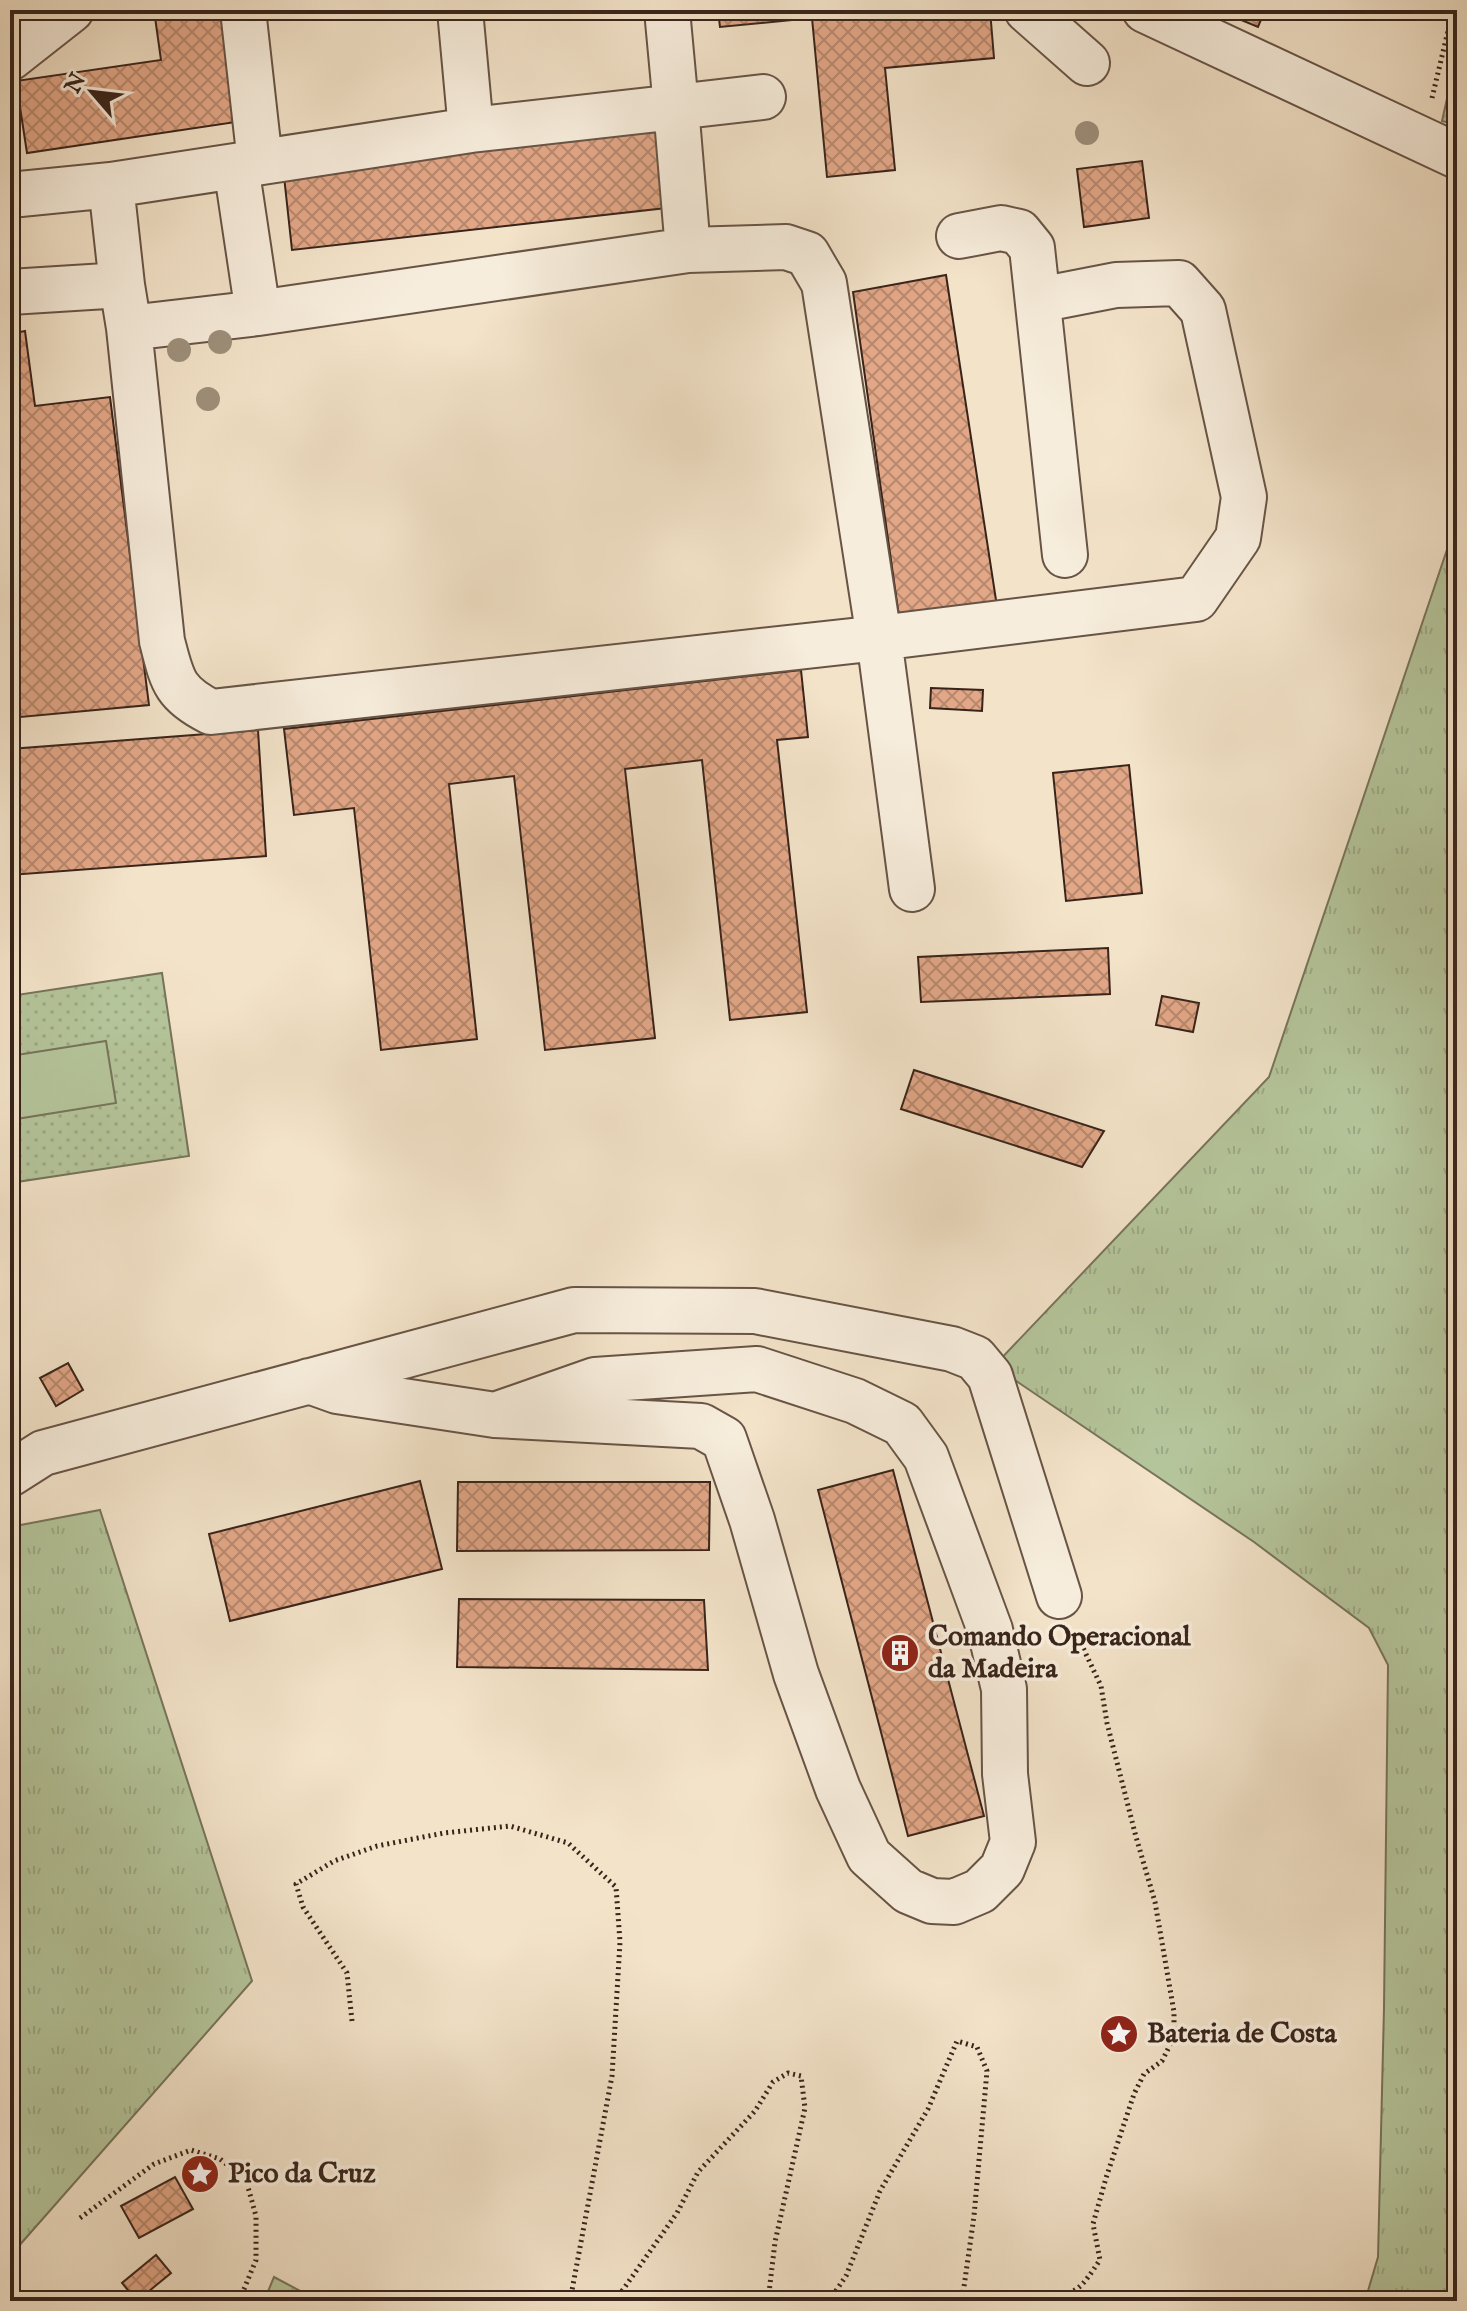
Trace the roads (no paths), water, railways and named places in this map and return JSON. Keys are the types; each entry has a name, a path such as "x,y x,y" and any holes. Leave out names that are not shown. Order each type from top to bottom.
{"lane":[{"path":"10,58 71,10"},
{"path":"243,10 248,164 258,313"},
{"path":"460,10 471,130"},
{"path":"667,10 688,250"},
{"path":"1027,10 1087,63"},
{"path":"1145,10 1440,149"},
{"path":"10,195 111,185 471,130 763,97"},
{"path":"111,185 162,641 172,680 189,701 211,712 879,638 1196,599 1238,538 1244,497 1203,310 1179,283 1116,285 1039,300"},
{"path":"959,236 1001,228 1019,232 1032,248 1065,555"},
{"path":"129,328 258,313 688,250 786,247 807,254 824,283 879,638 912,889"},
{"path":"10,292 122,285"},
{"path":"10,1474 43,1453 574,1310 755,1311 952,1349 975,1358 990,1376 1059,1596"},
{"path":"309,1381 337,1391 495,1415 701,1426 724,1439 752,1520 796,1674 838,1789 869,1856 908,1891 932,1901 954,1902 980,1891 1002,1869 1013,1842 1005,1774 1004,1689 990,1630 926,1457 902,1424 855,1401 757,1369 595,1380 495,1415"}],"place":[{"name":"Comando Operacional da Madeira","path":"900,1653"},
{"name":"Bateria de Costa","path":"1119,2034"},
{"name":"Pico da Cruz","path":"200,2174"}]}
